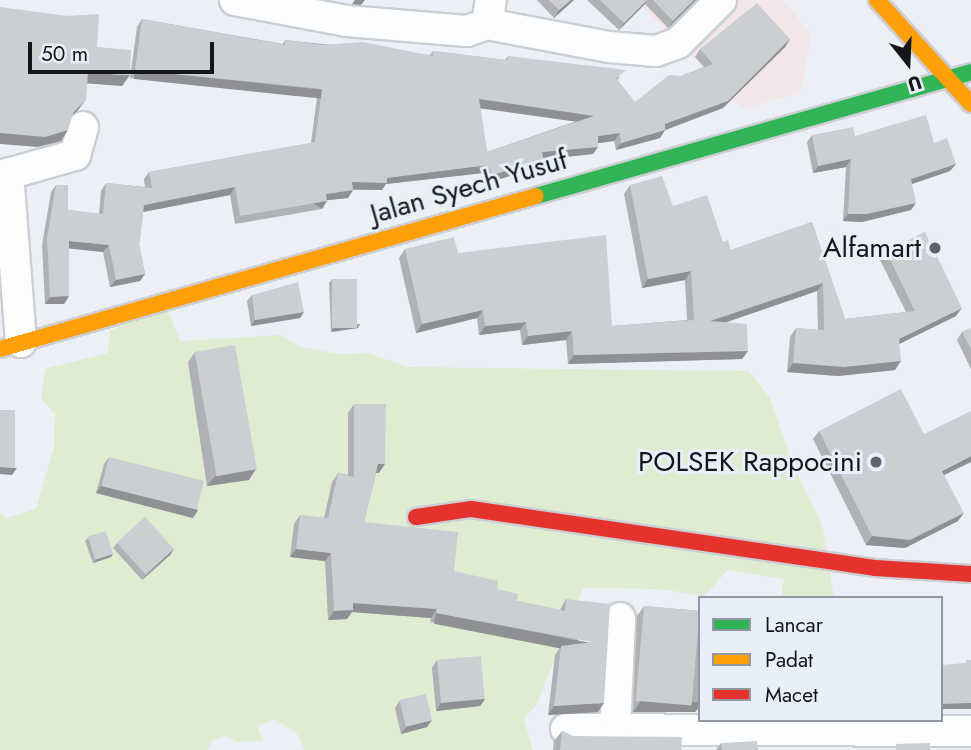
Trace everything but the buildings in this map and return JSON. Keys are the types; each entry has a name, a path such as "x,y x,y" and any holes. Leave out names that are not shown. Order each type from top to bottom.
{"main road":[{"path":"877,0 953,79 971,104"},
{"name":"Jalan Syech Yusuf","path":"10,346 971,72"},
{"path":"416,517 471,509 875,568 971,574"}],"street":[{"path":"235,0 347,21 467,31 489,12 609,47 656,51 678,43 721,0"},
{"path":"10,346 4,174 75,155 83,127"},
{"path":"615,730 620,618"},
{"path":"566,729 615,730 694,741 755,725 887,725 971,731"}],"shaded area":[{"path":"636,0 783,0 811,33 801,92 744,109"}],"green space":[{"path":"166,306 180,341 280,335 300,347 338,354 368,353 408,367 749,371 770,398 792,463 822,524 834,596 781,596 784,579 728,570 704,596 660,589 583,588 537,704 524,719 533,750 305,750 297,734 275,719 257,726 263,741 236,742 227,736 213,740 208,750 0,750 0,512 6,518 36,509 54,447 55,414 41,399 45,369 107,353 110,331"}],"traffic: fast":[{"path":"536,196 971,72"}],"traffic: slow":[{"path":"877,0 971,104"},
{"path":"0,349 536,196"}],"traffic: jam":[{"path":"416,517 471,509 875,568 971,574"}],"place":[{"name":"Alfamart","path":"935,248"},
{"name":"POLSEK Rappocini","path":"876,462"}]}
